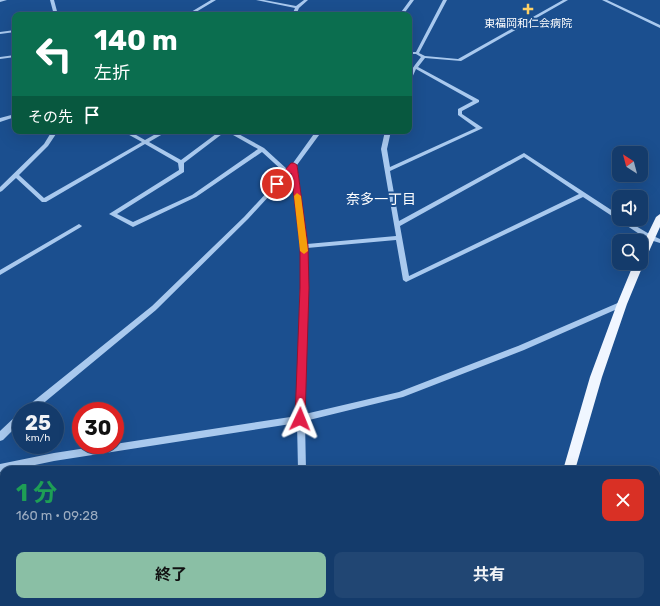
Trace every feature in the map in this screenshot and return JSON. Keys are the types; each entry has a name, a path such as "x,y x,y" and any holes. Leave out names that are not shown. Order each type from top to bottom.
{"main road":[{"path":"649,237 660,217"},
{"path":"569,466 596,377 622,304 636,270"}],"street":[{"path":"0,1 5,0"},
{"path":"52,0 55,12"},
{"path":"193,12 214,0"},
{"path":"258,0 297,7"},
{"path":"295,12 297,7 306,0"},
{"path":"404,12 412,0"},
{"path":"417,53 445,0"},
{"path":"412,53 417,53 424,57 459,60 566,0"},
{"path":"604,0 660,27"},
{"path":"0,33 12,31"},
{"path":"0,58 12,56"},
{"path":"412,74 415,67 424,57"},
{"path":"388,170 480,128 460,115 460,110 477,101 415,67"},
{"path":"0,120 12,116"},
{"path":"0,190 46,145 53,134"},
{"path":"129,134 182,162"},
{"path":"16,175 44,201 159,134"},
{"path":"182,162 219,134"},
{"path":"234,134 262,149 288,173"},
{"path":"39,402 154,308 246,218 288,173 317,134"},
{"path":"387,134 384,149 406,280 583,196"},
{"path":"182,162 182,171 112,214 133,225 194,196 262,149"},
{"path":"397,225 524,155 612,214"},
{"path":"294,165 304,246 305,288 300,419 302,466"},
{"path":"0,273 79,226"},
{"path":"631,226 649,237 660,241"},
{"path":"304,246 399,238"},
{"path":"10,466 54,457 300,419 400,395 521,348 622,304"},
{"path":"0,437 12,426"}],"slow traffic":[{"path":"297,196 304,251"}],"place":[{"name":"東福岡和仁会病院","path":"528,9"}],"district":[{"name":"奈多一丁目","path":"381,199"}],"route":[{"path":"277,184 294,165 304,246 305,288 300,419"}]}
